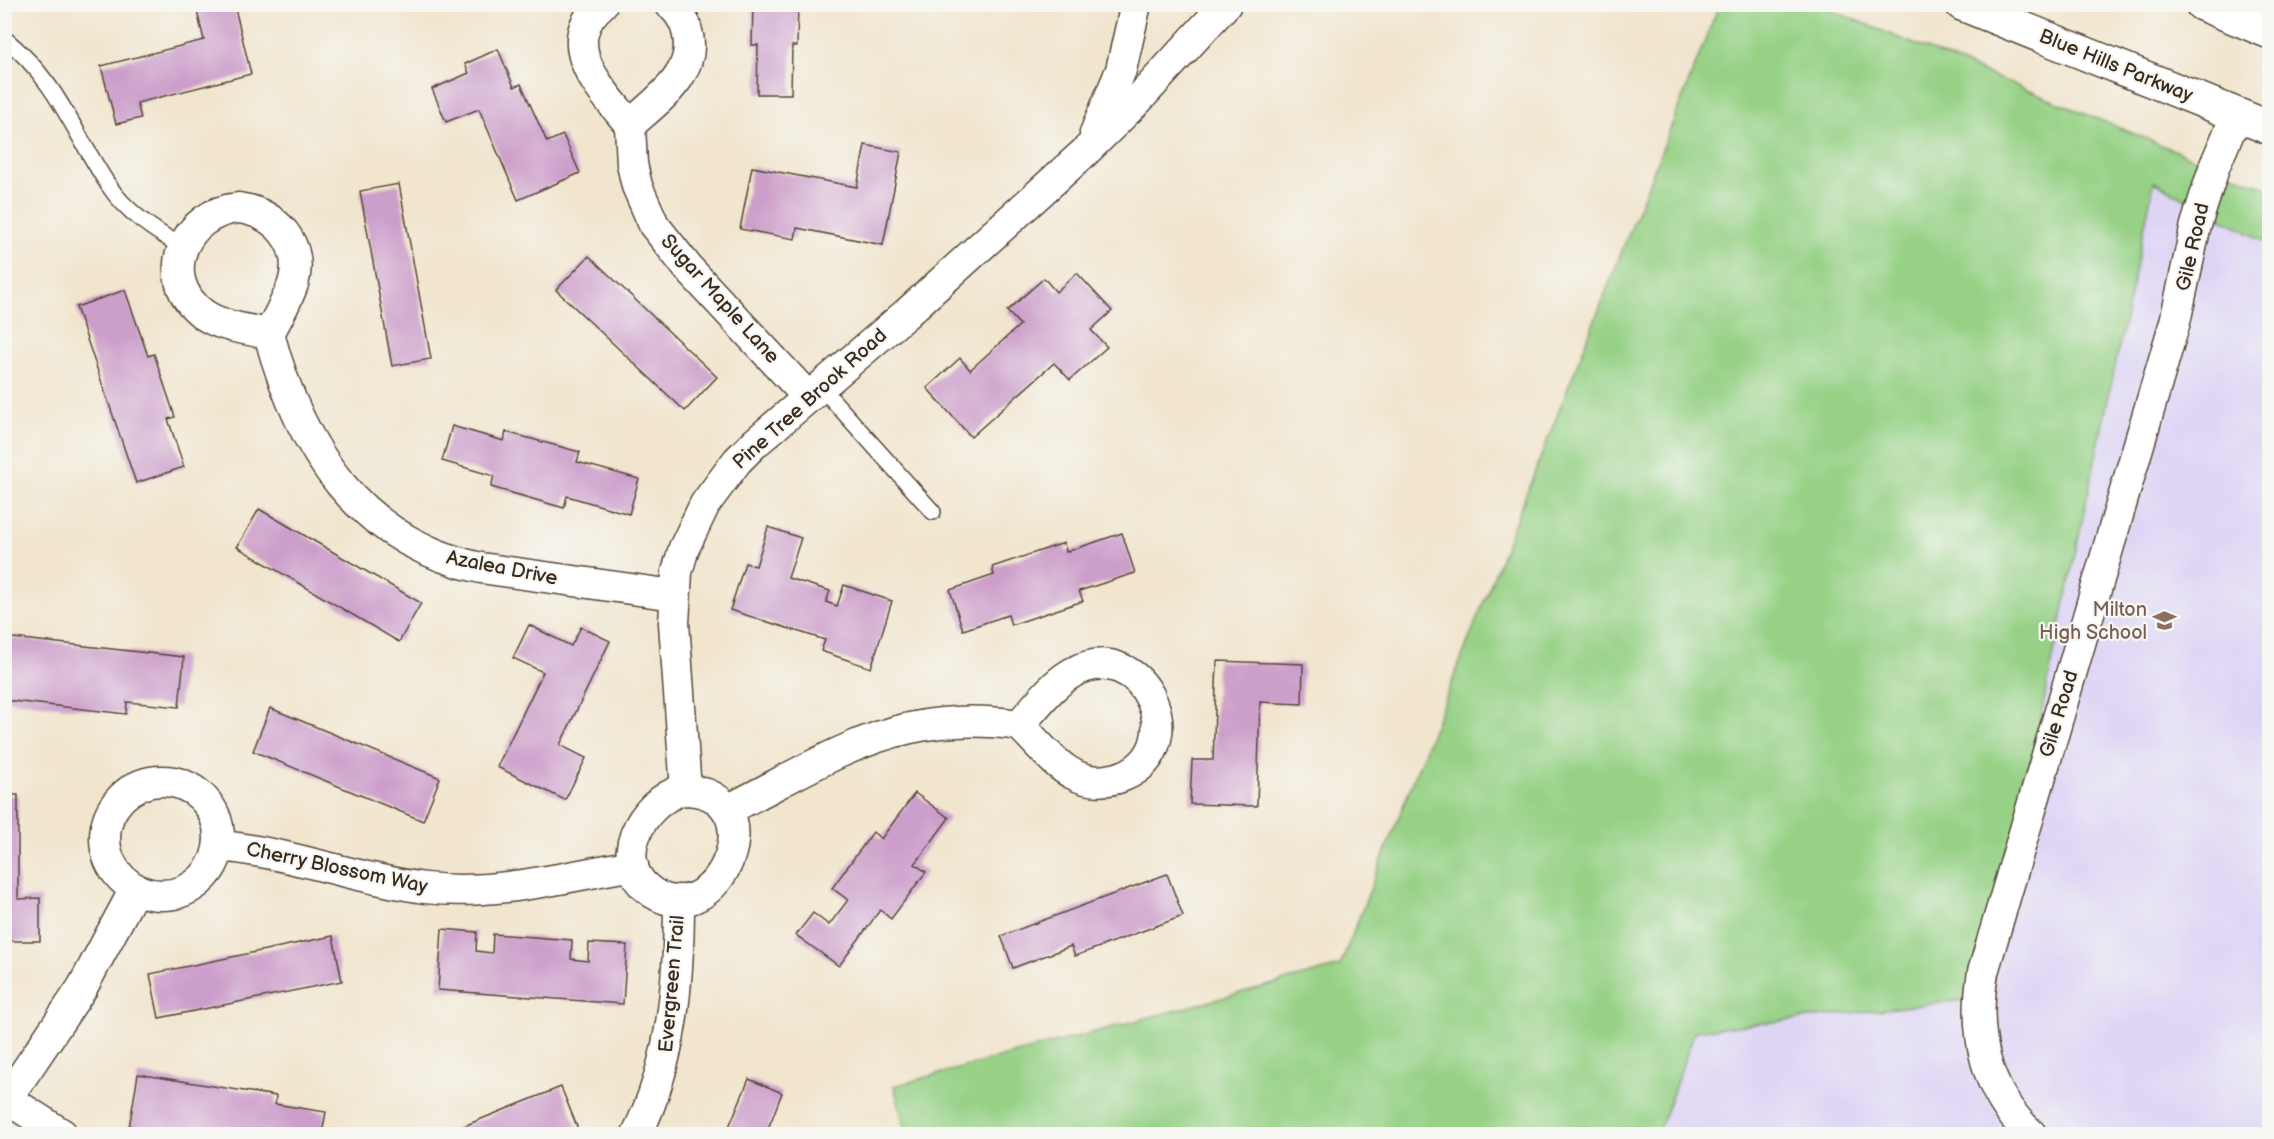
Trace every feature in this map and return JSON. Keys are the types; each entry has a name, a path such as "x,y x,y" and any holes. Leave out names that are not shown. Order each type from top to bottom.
{"main road":[{"name":"Blue Hills Parkway","path":"1962,4 2270,128"},
{"path":"2202,4 2270,32"}],"street":[{"path":"602,4 592,16 584,33 584,60 592,76 630,125 678,80 687,63 690,44 686,25 670,4"},
{"name":"Pine Tree Brook Road","path":"1085,152 1110,100 1121,70 1136,4"},
{"name":"Pine Tree Brook Road","path":"686,790 674,595 684,548 705,504 737,461 907,313 1085,152 1137,101 1226,4"},
{"name":"Gile Road","path":"2031,1134 2002,1098 1985,1062 1978,1017 1983,972 2175,322 2196,225 2236,114"},
{"name":"Sugar Maple Lane","path":"630,125 632,164 637,186 654,225 688,268 814,392"},
{"path":"250,210 278,224 291,244 296,264 292,285 269,334 210,318 195,306 181,281 180,262 183,247 195,226 220,211 250,210"},
{"name":"Azalea Drive","path":"269,334 293,408 326,466 364,508 417,546 456,562 481,568 674,595"},
{"path":"727,810 845,752 909,728 964,721 1019,724 1066,770 1083,779 1102,781 1123,776 1145,759 1154,742 1158,721 1153,701 1140,681 1123,670 1102,666 1082,669 1064,678 1019,724"},
{"name":"Cherry Blossom Way","path":"164,780 194,790 210,805 215,816 219,846 206,874 184,890 163,895 135,889 120,877 110,861 105,834 114,805 135,787 164,780"},
{"path":"686,790 707,794 727,810 734,827 734,843 723,872 702,894 679,900 664,898 650,891 639,880 633,866 633,842 642,820 667,795 686,790"},
{"name":"Cherry Blossom Way","path":"219,846 265,852 381,881 471,891 633,866"},
{"path":"62,1134 6,1098 76,997 135,889"},
{"name":"Evergreen Trail","path":"637,1134 655,1094 668,1047 678,964 679,900"}],"lane":[{"path":"4,38 49,83 111,188 153,231 183,247"},
{"path":"814,392 933,512"}],"shaded area":[{"name":"Milton High School","path":"2154,181 2269,244 2269,1134 1658,1134 1695,1031 1981,998"}],"green space":[{"path":"1719,5 1819,5 2269,189 2269,244 2154,182 1981,998 1695,1031 1658,1134 906,1134 894,1086 1340,966"}],"building":[{"path":"207,4 234,4 251,74 137,103 141,118 116,124 101,66 204,40 196,7"},
{"path":"753,4 798,4 797,46 792,46 791,94 757,94 758,45 752,45"},
{"path":"498,49 514,87 521,84 547,142 563,135 580,173 518,200 479,109 446,122 432,89 469,73 465,64"},
{"path":"865,145 901,152 883,245 797,228 795,239 740,229 752,167 857,187"},
{"path":"399,184 431,359 392,366 360,191"},
{"path":"589,256 717,377 685,411 556,290"},
{"path":"1077,273 1112,311 1091,330 1107,347 1070,380 1054,363 971,437 927,388 960,358 970,370 1020,325 1007,311 1044,278 1056,292"},
{"path":"125,290 148,356 154,354 175,417 168,419 184,467 136,483 76,307"},
{"path":"452,426 504,441 506,432 580,452 577,462 639,479 629,514 567,496 564,508 491,487 494,476 442,461"},
{"path":"259,509 421,603 399,642 237,547"},
{"path":"768,527 801,538 788,578 830,591 826,602 837,606 844,585 892,601 871,668 821,651 825,640 730,610 745,563 756,566"},
{"path":"1122,533 1135,573 1079,591 1083,601 1011,625 1008,615 963,630 950,590 994,575 992,567 1064,543 1066,552"},
{"path":"529,625 571,646 581,627 610,641 560,745 586,758 565,800 497,767 543,672 513,658"},
{"path":"4,637 184,657 179,707 127,702 126,714 4,700"},
{"path":"1217,661 1303,664 1302,704 1260,702 1257,806 1190,804 1192,760 1213,760"},
{"path":"270,708 440,778 423,821 253,751"},
{"path":"915,793 949,818 915,864 926,872 891,919 880,910 839,966 796,935 813,913 829,925 848,900 832,888 873,832 881,839"},
{"path":"4,795 18,795 18,899 40,898 40,941 4,941"},
{"path":"1167,874 1183,916 1075,956 1071,946 1013,968 1001,936"},
{"path":"442,929 477,932 476,951 492,953 493,934 572,940 571,959 588,961 589,943 627,945 623,1004 438,990"},
{"path":"333,936 342,981 159,1018 150,974"},
{"path":"138,1074 276,1096 275,1104 326,1112 322,1134 128,1134"},
{"path":"749,1079 782,1093 766,1134 726,1134"},
{"path":"561,1087 580,1134 444,1134"}],"place":[{"name":"Milton High School","path":"2165,621"}]}
